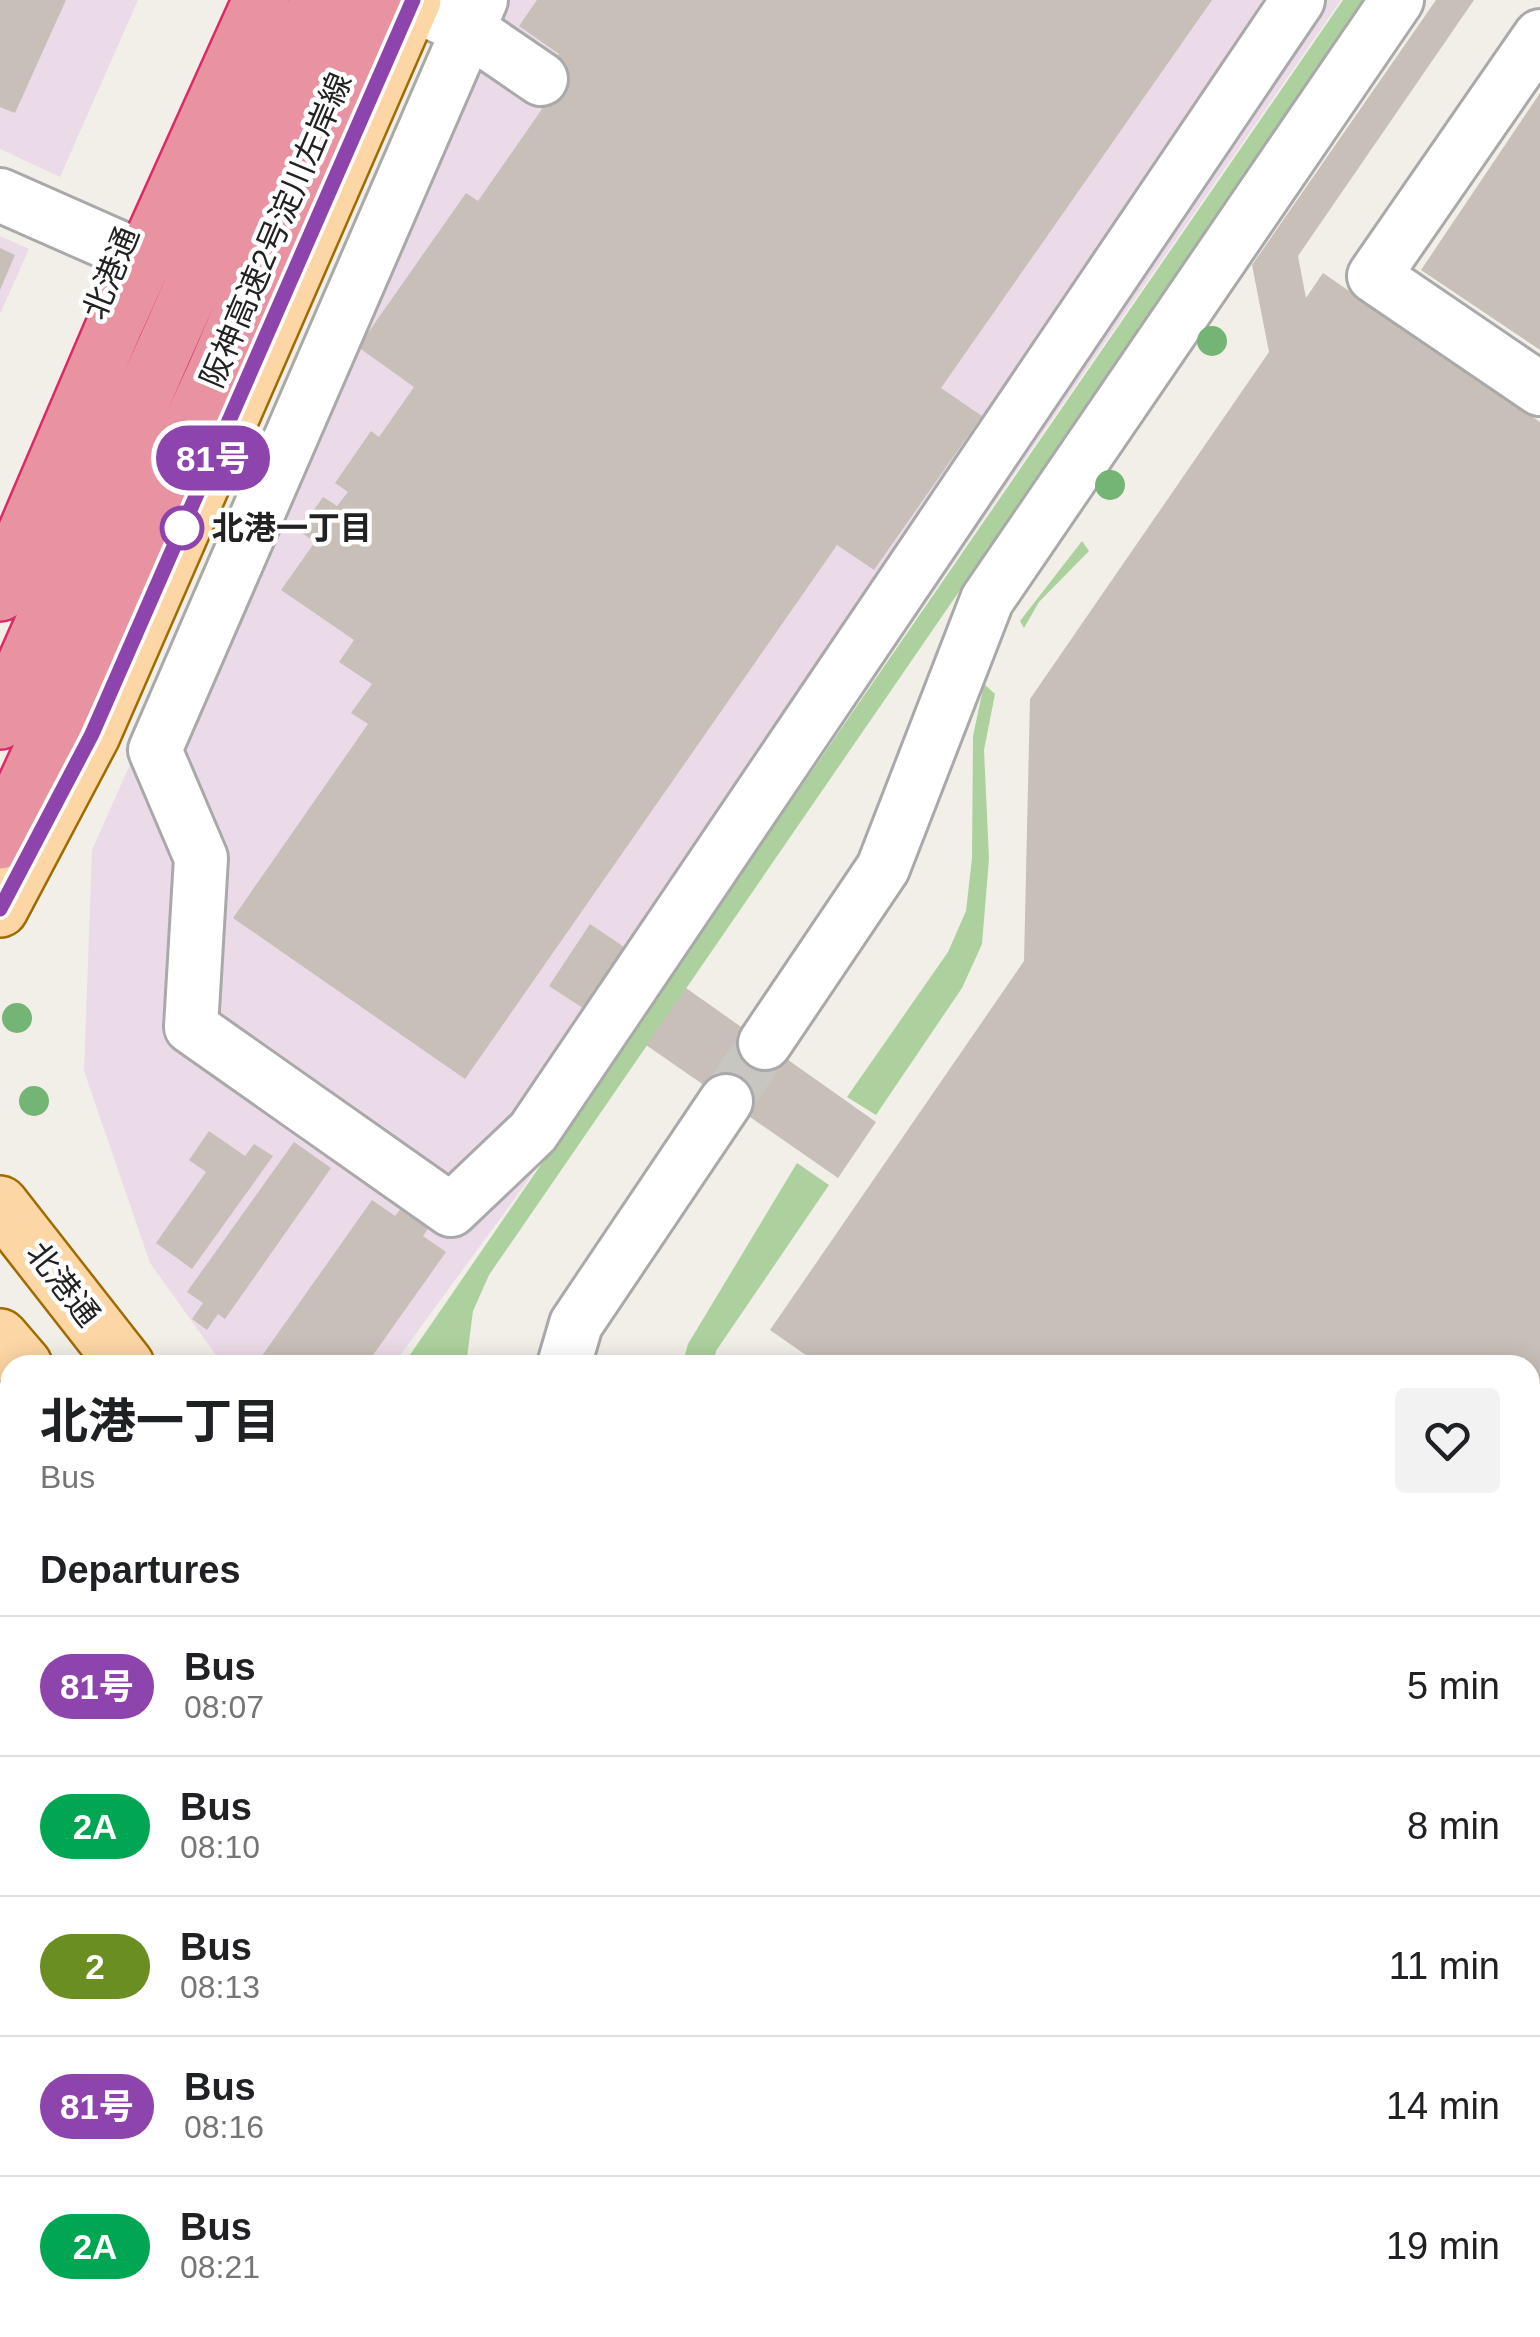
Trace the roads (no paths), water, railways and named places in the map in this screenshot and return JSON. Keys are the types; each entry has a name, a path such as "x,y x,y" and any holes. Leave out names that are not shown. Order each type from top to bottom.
{"highway":[{"path":"0,593 115,324 261,0"},
{"path":"0,721 319,0"},
{"name":"阪神高速2号淀川左岸線","path":"0,841 214,374 400,1"},
{"path":"0,561 115,324"}],"main road":[{"name":"北港通","path":"0,550 120,248 232,0"},
{"path":"0,909 92,734 400,1"},
{"name":"北港通","path":"0,1204 118,1355"}],"lane":[{"path":"474,14 155,750 201,858 192,1027 450,1210 533,1132 1298,0"},
{"path":"765,1044 884,868 987,600 1397,0"},
{"path":"400,1 474,14 541,79"},
{"path":"1540,36 1374,276 1540,389"},
{"path":"0,195 120,248"},
{"path":"567,1355 576,1324 726,1101"}],"tunnel":[{"path":"726,1101 765,1043"}],"place":[{"name":"北港一丁目","path":"182,528"}]}
